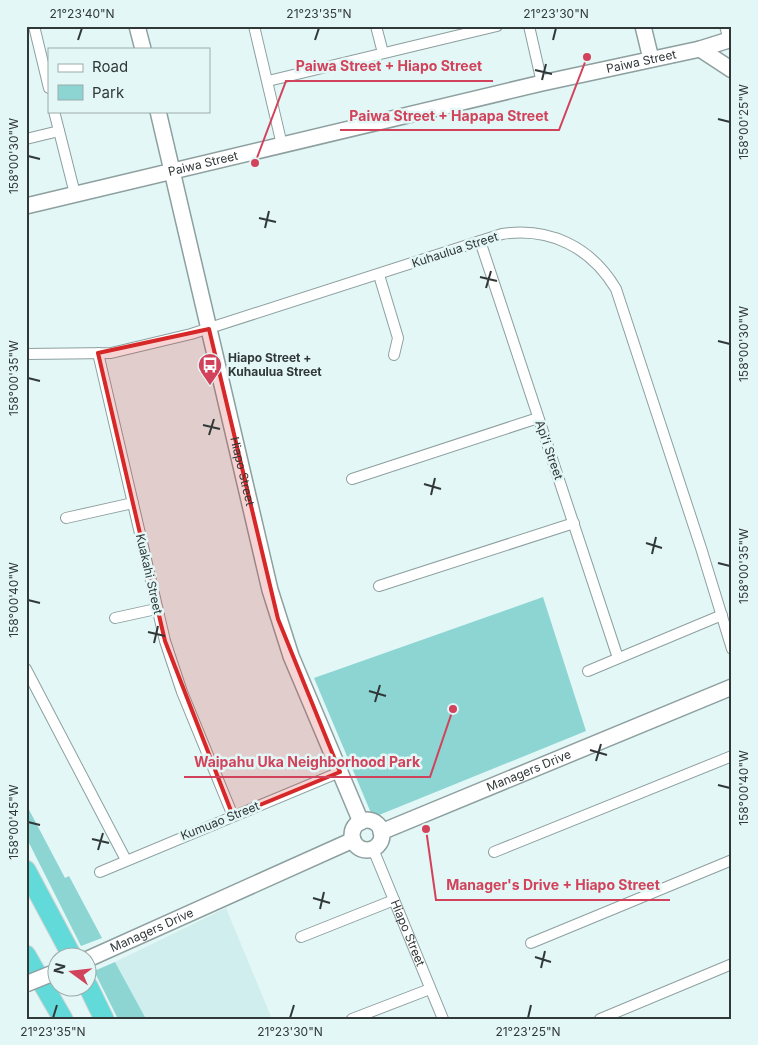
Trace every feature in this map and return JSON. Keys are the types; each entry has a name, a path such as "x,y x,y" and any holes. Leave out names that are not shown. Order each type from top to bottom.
{"highway":[{"path":"26,870 68,948"},
{"path":"26,955 63,1019"},
{"path":"94,998 104,1019"}],"street":[{"path":"34,26 31,39 48,85"},
{"path":"137,26 143,48"},
{"path":"254,26 282,145"},
{"path":"376,26 383,53"},
{"path":"268,81 497,26"},
{"path":"529,26 542,83"},
{"path":"643,26 651,59"},
{"name":"Paiwa Street","path":"26,206 542,83 700,49 729,35"},
{"path":"700,49 732,70"},
{"path":"54,112 75,194"},
{"name":"Hiapo Street","path":"158,112 278,619 361,822"},
{"path":"26,139 59,131"},
{"name":"Kuhaulua Street","path":"26,354 111,353 209,329 480,241 512,233 532,232 570,243 597,262 609,278 621,302 732,650"},
{"name":"Apiʻi Street","path":"480,241 618,658"},
{"path":"379,275 398,338 394,355"},
{"name":"Kuakahi Street","path":"98,353 156,609 182,692 233,816"},
{"path":"352,479 538,418"},
{"path":"66,518 133,503"},
{"path":"378,586 574,523"},
{"path":"115,618 156,609"},
{"path":"588,671 722,615"},
{"path":"26,669 126,860"},
{"name":"Managers Drive","path":"381,832 732,687"},
{"path":"494,852 732,756"},
{"name":"Kumuao Street","path":"100,872 340,772"},
{"path":"361,822 374,822 381,832 381,840 373,849 359,848 353,840 354,827 361,822"},
{"name":"Managers Drive","path":"98,954 353,840"},
{"name":"Hiapo Street","path":"373,849 443,1019"},
{"path":"531,942 732,860"},
{"path":"301,937 394,900"},
{"path":"600,1019 732,964"},
{"path":"26,984 48,975"},
{"path":"352,1019 430,989"}],"highlighted area":[{"path":"209,329 278,619 340,772 233,816 165,641 98,353"}],"shaded area":[{"path":"226,908 272,1019 146,1019 115,962"}],"green space":[{"path":"543,597 586,731 379,815 371,813 314,678"},
{"path":"26,804 65,878 69,876 102,938 81,946 26,837"},
{"path":"115,962 146,1019 118,1019 98,979 98,969"}],"place":[{"name":"Paiwa Street + Hapapa Street","path":"587,57"},
{"name":"Paiwa Street + Hiapo Street","path":"255,163"},
{"name":"Hiapo Street + Kuhaulua Street","path":"210,386"},
{"name":"Waipahu Uka Neighborhood Park","path":"453,709"},
{"name":"Manager's Drive + Hiapo Street","path":"426,829"}]}
